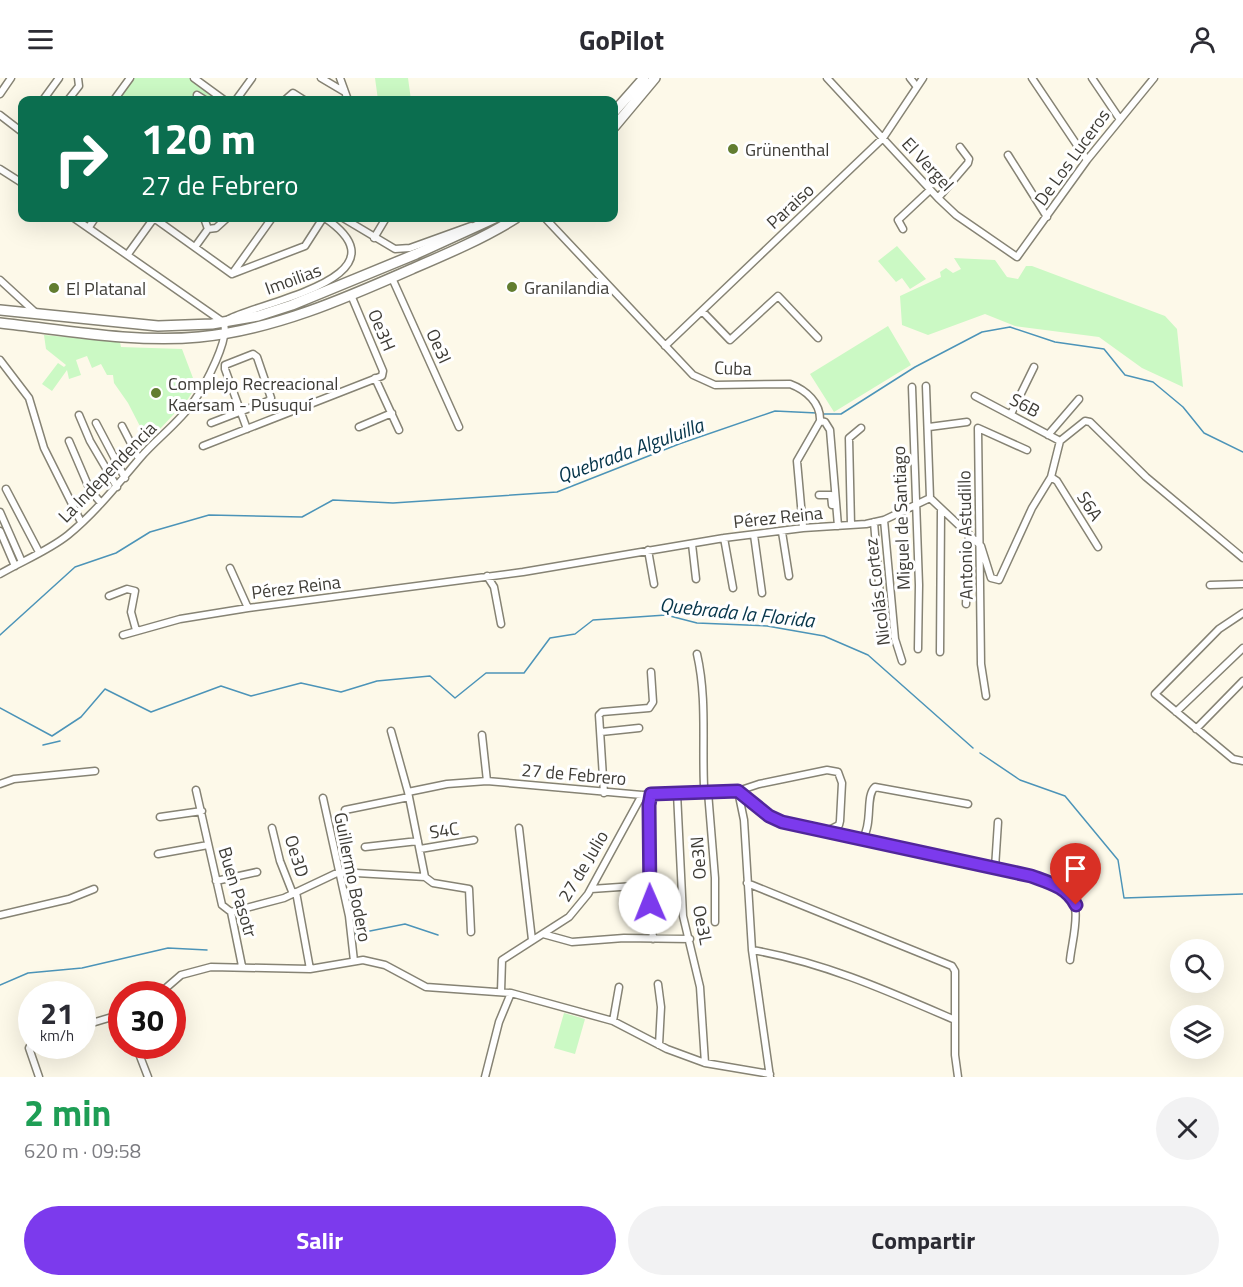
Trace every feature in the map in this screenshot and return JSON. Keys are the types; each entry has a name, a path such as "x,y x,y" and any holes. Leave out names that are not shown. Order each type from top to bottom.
{"main road":[{"path":"618,107 644,78"},
{"path":"618,122 655,78"},
{"path":"0,323 158,339 226,333 292,318 351,295 481,239 504,222"},
{"path":"0,310 158,326 223,322 258,316 292,305 416,254 484,223"}],"street":[{"path":"0,94 11,78"},
{"path":"46,96 59,78"},
{"path":"194,78 219,96"},
{"path":"239,96 252,78"},
{"path":"321,78 343,91"},
{"path":"340,78 346,96"},
{"name":"El Vergel","path":"827,78 956,215 1017,257"},
{"path":"910,78 917,87"},
{"name":"Paraiso","path":"665,346 884,138 923,78"},
{"path":"1032,78 1087,160"},
{"path":"1092,78 1119,118"},
{"path":"117,96 128,79"},
{"name":"De Los Luceros","path":"1017,257 1087,160 1151,79"},
{"path":"70,96 79,80"},
{"path":"0,115 18,129"},
{"path":"938,198 968,163 969,159 960,147"},
{"path":"1008,155 1047,217"},
{"path":"0,169 18,180"},
{"path":"903,229 898,220 930,190"},
{"path":"81,222 223,322 226,333"},
{"path":"89,227 92,222"},
{"path":"128,254 151,222"},
{"path":"160,222 232,274"},
{"path":"205,222 208,229"},
{"path":"195,247 208,229 216,228 222,222"},
{"path":"232,274 269,222"},
{"path":"232,274 305,246 321,222"},
{"name":"Imoilias","path":"223,322 318,286 339,275 349,260 348,240 341,230 330,222"},
{"path":"349,222 388,246 402,249 452,231 484,223"},
{"path":"374,238 384,222"},
{"name":"Cuba","path":"549,222 665,346 703,382 714,385 790,384 800,387 816,405 820,421 825,422 830,430 836,526"},
{"name":"Oe3I","path":"392,278 459,427"},
{"path":"0,280 37,314"},
{"name":"Oe3H","path":"351,295 383,371 378,377 399,430"},
{"path":"702,311 730,340 778,296 818,338"},
{"name":"La Independencia","path":"0,574 60,540 117,487 195,399 226,333"},
{"path":"211,423 241,412 271,398 257,357 253,354 225,365 241,412 247,429"},
{"path":"0,360 29,398 44,448 81,522"},
{"path":"1011,414 1034,367"},
{"path":"203,446 378,377"},
{"path":"926,386 930,498 941,511 981,546 991,578 999,580 1032,508 1054,479 1060,441 1085,421 1090,422 1146,477 1243,558"},
{"name":"Miguel de Santiago","path":"912,387 919,585 918,649"},
{"name":"S6B","path":"975,396 1060,441"},
{"path":"1048,435 1079,399"},
{"path":"359,428 392,412"},
{"path":"79,415 90,441 117,487"},
{"path":"802,528 797,461 820,421"},
{"path":"929,427 967,422"},
{"path":"96,423 124,478"},
{"path":"122,426 140,459"},
{"path":"850,525 849,438 861,428"},
{"name":"Antonio Astudillo","path":"986,696 981,664 978,428 1027,450"},
{"path":"69,441 90,490 101,503"},
{"name":"S6A","path":"1054,479 1098,547"},
{"path":"6,489 39,552"},
{"path":"819,495 831,495 836,526"},
{"name":"Pérez Reina","path":"123,635 180,619 248,608 488,576 724,538 874,522 884,520 930,498"},
{"path":"940,652 941,511"},
{"path":"0,512 22,562"},
{"name":"Nicolás Cortez","path":"884,520 895,639 902,661"},
{"path":"874,522 882,621"},
{"path":"0,531 15,566"},
{"path":"782,532 789,576"},
{"path":"966,604 969,534"},
{"path":"754,535 762,593"},
{"path":"724,538 734,588"},
{"path":"692,544 696,579"},
{"path":"648,550 654,584"},
{"path":"230,568 248,608"},
{"path":"488,576 494,586 501,624"},
{"path":"1210,585 1243,584"},
{"path":"109,596 126,589 135,591 131,612 136,630"},
{"path":"1243,613 1219,629 1155,694 1233,759 1243,760"},
{"path":"1176,712 1243,648"},
{"name":"Oe3N","path":"698,654 704,682 704,786 715,878 715,922"},
{"path":"604,793 600,713 652,705 651,672"},
{"path":"1196,729 1243,681"},
{"path":"601,732 639,728"},
{"path":"392,731 425,877"},
{"path":"482,735 487,781"},
{"name":"27 de Febrero","path":"345,810 447,784 487,781 642,795 738,791 759,784 827,770 838,772 842,783 839,825 827,831"},
{"path":"0,784 14,779 95,771"},
{"path":"862,838 869,826 870,796 876,787 968,804"},
{"name":"Buen Pasotr","path":"196,790 222,905 231,912 242,966"},
{"path":"738,791 769,816 1031,876 1063,888 1071,895 1076,905 1070,960"},
{"path":"174,981 181,975 211,967 310,969 363,960 385,965 426,987 511,993 614,1021 659,1046 705,1063 770,1075 752,950 744,820 738,791"},
{"name":"Oe3L","path":"677,793 683,916 702,998 705,1063"},
{"path":"651,794 649,885 653,939"},
{"name":"27 de Julio","path":"501,992 502,960 569,917 591,889 642,795"},
{"name":"Guillermo Bodero","path":"323,798 349,916 354,961"},
{"path":"159,817 202,811"},
{"path":"995,868 998,822"},
{"name":"Oe3D","path":"272,828 280,861 295,893 310,969"},
{"path":"519,828 532,940"},
{"name":"S4C","path":"420,849 474,840"},
{"path":"365,847 418,841"},
{"path":"158,854 208,845"},
{"path":"216,881 257,872"},
{"path":"231,912 295,893 339,872 425,877 433,883 470,889 471,932"},
{"path":"747,883 952,966 955,971 958,1077"},
{"path":"591,889 649,885"},
{"path":"0,915 69,899 94,889"},
{"path":"543,934 572,942 690,939"},
{"path":"752,950 794,957 872,984 955,1020"},
{"path":"658,984 661,1007 659,1046"},
{"path":"614,1021 619,987"},
{"path":"485,1077 499,1022 511,993"},
{"path":"33,1059 39,1077"},
{"path":"141,1059 148,1077"}],"green space":[{"path":"134,78 189,78 215,96 121,96"},
{"path":"375,78 408,78 410,96 377,96"},
{"path":"897,246 926,279 910,289 902,278 896,282 878,261"},
{"path":"954,258 995,260 1007,277 1018,279 1026,266 1032,266 1165,316 1177,329 1183,387 1142,368 1099,337 1015,326 985,314 928,335 902,325 900,296 941,277 940,272 946,268 953,273 961,269"},
{"path":"888,326 911,365 834,412 810,374"},
{"name":"Complejo Recreacional Kaersam - Pusuquí","path":"44,335 120,342 121,347 182,349 196,386 188,399 145,445 144,434 128,403 114,383 113,375 107,375 101,364 92,368 87,356 76,360 81,375 69,379 67,370 52,391 42,384 58,363 64,367 66,365 46,349"},
{"path":"564,1013 585,1019 575,1054 554,1048"}],"waterway":[{"name":"Quebrada Alguluilla","path":"822,414 841,414 915,367 982,332 1010,327 1055,342 1104,349 1125,375 1153,382 1183,407 1204,433 1243,452"},
{"name":"Quebrada Alguluilla","path":"0,635 75,567 116,553 150,532 209,515 302,517 333,500 393,503 557,492 679,444 775,411 817,413"},
{"name":"Quebrada la Florida","path":"0,708 52,736 81,717 105,689 151,712 221,686 251,696 301,683 341,692 377,681 430,676 455,698 486,673 524,673 550,638 575,634 593,620 666,615 697,623 767,626 824,636 868,655 973,748"},
{"path":"43,745 60,741"},
{"name":"Quebrada la Florida","path":"980,753 1020,780 1065,796 1118,860 1124,898 1243,894"},
{"path":"355,934 405,924 438,935"},
{"path":"0,985 28,973 82,968 168,948 207,950"}],"place":[{"name":"Grünenthal","path":"733,149"},
{"name":"Granilandia","path":"512,287"},
{"name":"El Platanal","path":"54,288"},
{"name":"Complejo Recreacional Kaersam - Pusuquí","path":"156,393"}],"route":[{"path":"650,903 649,805 651,794 738,791 769,816 782,822 1031,876 1063,888 1071,895 1076,905"}]}
